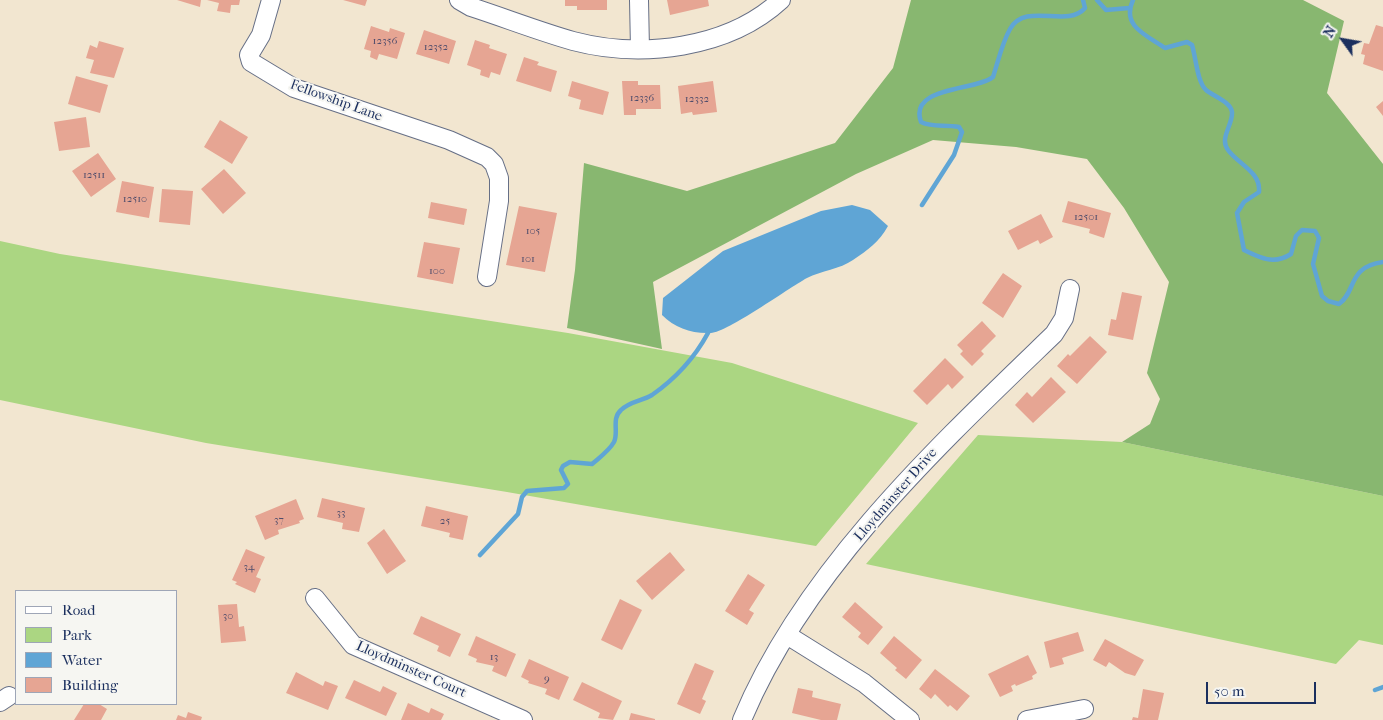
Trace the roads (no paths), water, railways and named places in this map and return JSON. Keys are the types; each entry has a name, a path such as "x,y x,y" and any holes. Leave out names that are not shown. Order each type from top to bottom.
{"street":[{"name":"Fellowship Lane","path":"271,0 261,35 249,55 251,62 294,88 450,140 486,157 494,164 499,178 499,201 487,277"},
{"path":"459,0 471,7 573,41 604,47 640,49 699,43 729,33 771,9 782,0"},
{"path":"639,0 640,49"},
{"name":"Lloydminster Drive","path":"742,720 787,635 834,568 925,459 1054,334 1064,318 1070,289"},
{"name":"Lloydminster Court","path":"315,598 353,645 523,720"},
{"path":"787,635 864,683 905,714 910,720"},
{"path":"1027,720 1084,709"}],"water":[{"path":"852,205 870,210 888,226 873,245 848,263 807,278 744,318 719,331 711,333 691,331 678,327 662,315 663,298 723,251 821,211"}],"waterway":[{"path":"922,205 954,155 962,132 959,127 930,125 921,122 920,110 924,102 946,91 973,85 993,77 1005,40 1010,29 1017,21 1026,17 1077,14 1085,8 1083,0"},
{"path":"1097,0 1106,10 1129,8"},
{"path":"1133,0 1130,17 1137,29 1165,48 1187,42 1192,45 1203,86 1231,108 1232,117 1226,136 1226,145 1232,155 1253,174 1259,185 1259,192 1244,202 1237,213 1244,250 1261,258 1279,259 1291,254 1296,236 1302,230 1315,231 1319,238 1313,264 1322,296 1328,301 1339,304 1345,299 1354,280 1363,269 1383,262"},
{"path":"480,555 518,514 522,497 527,491 564,488 568,484 561,470 563,466 570,462 592,464 607,451 614,442 616,417 621,410 652,395 669,382 691,359 708,333"},
{"path":"1375,690 1383,687"}]}
